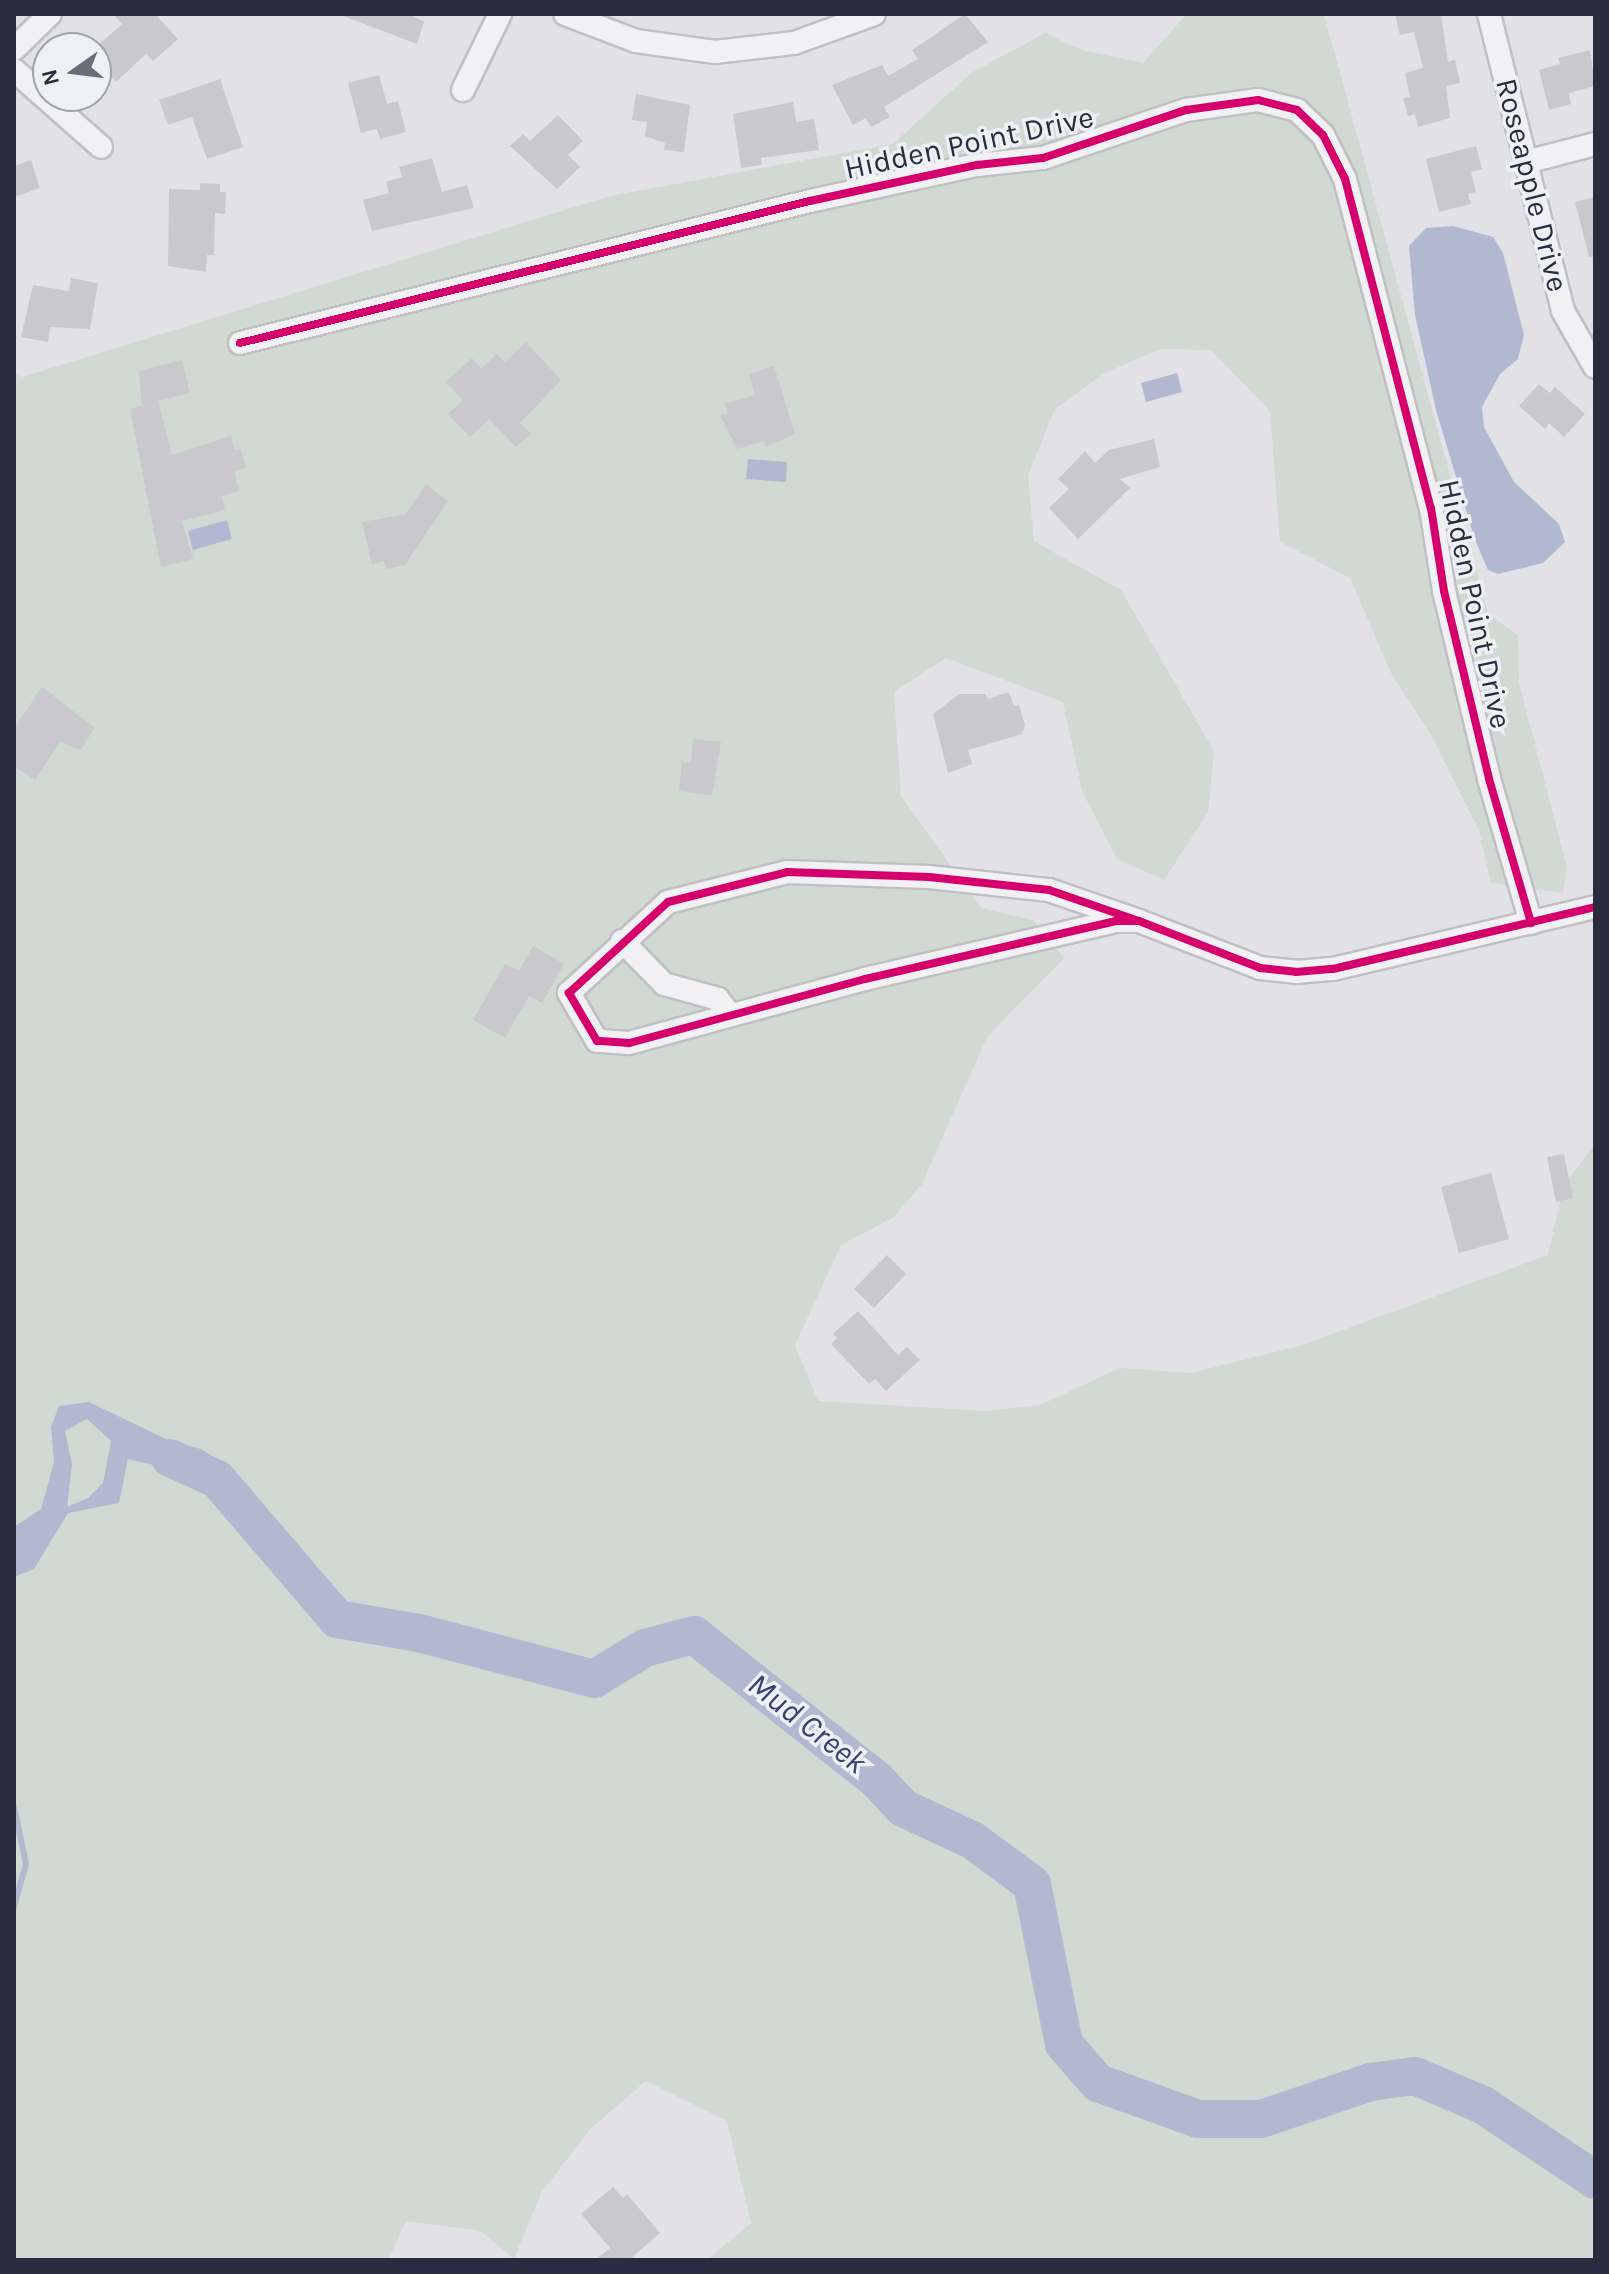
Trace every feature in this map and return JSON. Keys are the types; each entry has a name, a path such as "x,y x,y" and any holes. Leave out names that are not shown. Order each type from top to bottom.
{"street":[{"path":"14,49 50,14"},
{"path":"463,90 500,14"},
{"path":"565,14 636,41 715,52 794,43 874,14"},
{"name":"Roseapple Drive","path":"1489,14 1563,311 1589,359"},
{"path":"14,70 101,147"},
{"name":"Hidden Point Drive","path":"240,343 796,205 977,165 1043,158 1186,110 1258,100 1297,110 1323,135 1345,179 1431,508 1444,591 1489,779 1531,923"},
{"path":"1526,162 1595,144"},
{"path":"1139,921 1116,921 730,1015 629,1043 597,1041 569,993 622,941 668,902 787,872 929,877 1049,890 1139,921 1260,968 1304,972 1595,907"},
{"path":"622,941 664,984 718,999 730,1015"}],"shaded area":[{"path":"1187,14 1324,14 1488,614 1518,635 1519,683 1567,867 1563,893 1491,883 1479,830 1431,735 1391,673 1350,578 1280,542 1270,411 1211,350 1160,349 1105,373 1055,409 1028,475 1034,541 1121,590 1214,751 1208,813 1164,880 1117,859 1082,791 1063,702 946,658 894,692 901,796 981,908 1033,920 1064,958 987,1037 922,1184 894,1217 841,1245 795,1345 818,1401 986,1411 1040,1405 1120,1368 1191,1373 1299,1346 1548,1255 1564,1185 1595,1144 1595,2260 707,2260 751,2223 727,2121 646,2081 591,2128 541,2193 514,2259 481,2231 406,2221 388,2260 14,2260 14,373 22,377 610,196 893,144 971,73 1045,33 1082,50 1143,63"}],"water":[{"path":"1453,226 1493,237 1503,253 1524,335 1518,359 1500,374 1482,407 1484,427 1514,482 1559,524 1565,542 1543,563 1498,574 1488,570 1474,537 1436,410 1415,315 1409,246 1426,228"},
{"path":"1177,373 1182,392 1146,402 1141,383"},
{"path":"748,459 787,462 786,482 746,479"},
{"path":"227,520 232,539 193,550 188,531"},
{"path":"89,1402 172,1442 201,1449 229,1467 205,1490 162,1467 128,1459 119,1503 68,1513 34,1569 14,1577 14,1527 41,1509 54,1462 51,1427 59,1406","holes":["87,1419 111,1441 103,1483 88,1498 67,1507 72,1464 65,1431"]}],"building":[{"path":"113,14 155,14 178,39 153,61 146,54 116,82 112,78 112,33 122,24"},
{"path":"338,14 410,14 424,22 417,44"},
{"path":"965,14 988,42 884,107 890,117 871,127 866,118 853,125 832,85 882,65 888,76 918,59 912,50"},
{"path":"1395,14 1441,14 1448,62 1455,60 1460,83 1446,86 1450,118 1418,127 1415,114 1408,116 1403,98 1410,97 1405,73 1423,68 1414,32 1400,35"},
{"path":"1590,50 1595,86 1569,93 1571,104 1549,110 1539,70 1560,64 1558,58"},
{"path":"379,75 387,104 398,101 406,132 380,139 377,129 361,133 348,83"},
{"path":"220,79 243,147 207,159 192,117 168,125 159,100"},
{"path":"636,94 690,105 684,152 664,150 665,143 645,136 647,122 632,120"},
{"path":"793,102 796,122 814,119 819,150 761,158 762,165 741,168 733,114"},
{"path":"558,115 583,141 568,155 580,167 557,189 510,146 523,134 530,141"},
{"path":"1476,146 1482,169 1471,172 1476,192 1468,194 1471,204 1439,212 1426,159"},
{"path":"432,158 442,192 467,185 474,208 372,231 363,200 389,193 386,182 402,177 399,167"},
{"path":"31,160 40,188 14,197 14,166"},
{"path":"200,183 220,184 220,192 226,192 225,214 215,213 214,255 207,255 206,272 168,266 169,189 200,190"},
{"path":"1595,197 1595,256 1589,257 1575,202"},
{"path":"71,278 98,283 90,329 50,327 48,342 21,337 33,285 69,291"},
{"path":"526,342 561,380 520,423 531,434 516,447 489,419 470,437 448,414 463,400 446,382 472,358 481,369 497,354 505,362"},
{"path":"182,360 190,393 158,401 172,455 231,436 234,450 241,449 246,468 234,471 239,491 221,496 225,510 182,521 193,559 161,567 130,409 142,406 139,371"},
{"path":"774,366 795,434 766,447 764,441 737,449 720,415 728,413 725,404 755,395 749,374"},
{"path":"1539,384 1550,393 1555,387 1585,414 1564,437 1549,423 1545,429 1519,406"},
{"path":"1154,439 1160,467 1120,479 1130,488 1078,539 1049,508 1069,489 1058,479 1085,451 1095,463 1109,450"},
{"path":"426,484 448,501 405,565 386,569 384,561 372,564 362,522 406,514"},
{"path":"42,687 95,728 80,750 60,742 35,780 14,766 14,729"},
{"path":"1009,692 1014,706 1019,705 1025,725 1022,734 968,750 972,764 948,773 933,714 959,694 985,694 988,699"},
{"path":"693,739 721,742 712,795 679,791 682,762 691,763"},
{"path":"533,946 564,964 542,1003 529,996 505,1038 473,1020 505,964 519,971"},
{"path":"1564,1154 1573,1198 1556,1202 1547,1157"},
{"path":"1491,1173 1509,1239 1459,1253 1441,1187"},
{"path":"887,1255 906,1274 874,1308 854,1289"},
{"path":"858,1311 898,1355 907,1347 920,1360 886,1391 875,1379 869,1384 831,1344 837,1338 833,1334"},
{"path":"613,2187 623,2198 627,2194 660,2233 629,2260 595,2260 610,2248 581,2214"}],"waterway":[{"name":"Mud Creek","path":"170,1458 217,1479 337,1619 419,1633 594,1679 645,1648 694,1635 877,1780 903,1808 972,1840 1032,1884 1064,2044 1098,2083 1198,2119 1261,2119 1370,2082 1415,2076 1483,2105 1595,2180"},
{"path":"14,1806 26,1864 14,1906"}],"cycle path":[{"path":"240,343 810,201 977,165 1043,158 1186,110 1258,100 1297,110 1323,135 1345,179 1431,508 1444,591 1489,779 1531,923"},
{"path":"1139,921 1116,921 865,979 629,1043 597,1041 569,993 668,902 787,872 929,877 1049,890 1139,921 1260,968 1296,972 1333,969 1595,907"}]}
